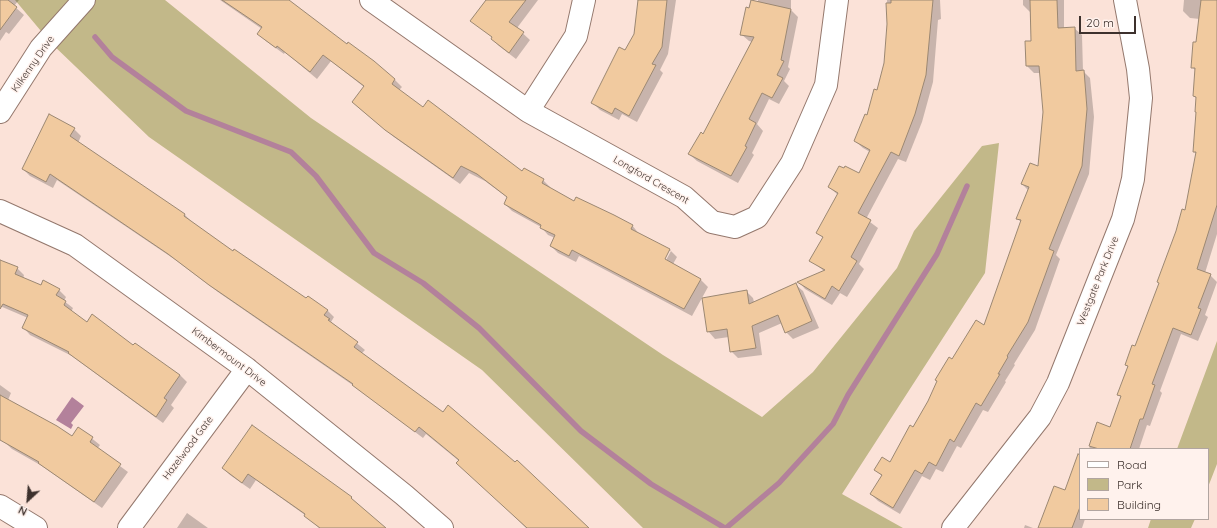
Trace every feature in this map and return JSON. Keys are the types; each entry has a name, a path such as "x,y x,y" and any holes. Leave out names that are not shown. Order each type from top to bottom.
{"street":[{"name":"Kilkenny Drive","path":"0,112 42,48 84,0"},
{"name":"Longford Crescent","path":"371,0 528,111 684,197 712,222 735,227 757,217 776,190 795,156 826,85 837,0"},
{"path":"528,111 576,36 584,0"},
{"name":"Westgate Park Drive","path":"953,528 1040,417 1058,383 1123,219 1133,179 1141,98 1138,69 1125,0"},
{"name":"Kimbermount Drive","path":"0,211 75,245 247,369 404,495 442,528"},
{"name":"Hazelwood Gate","path":"129,528 247,369"},
{"path":"0,506 36,528"}],"green space":[{"path":"15,0 165,0 311,118 663,355 762,417 813,372 897,268 914,231 982,146 999,143 985,273 842,494 903,528 643,528 482,370 149,137 51,43"},
{"path":"1217,341 1217,464 1209,484 1209,448 1177,448"},
{"path":"1151,520 1195,520 1191,528 1148,528"}],"shaded area":[{"path":"72,397 84,406 71,423 73,425 71,429 56,420"}],"building":[{"path":"0,0 8,0 17,7 0,30"},
{"path":"222,0 289,0 347,44 348,42 374,61 395,79 392,84 423,107 428,100 522,171 524,168 544,179 542,183 574,201 576,197 633,225 631,229 670,249 665,259 701,279 684,309 572,250 569,256 550,246 555,235 540,228 541,225 504,204 507,197 477,174 461,166 453,178 385,130 352,102 364,86 323,55 310,72 277,46 276,48 257,34 262,27"},
{"path":"486,0 526,0 509,22 524,32 509,53 491,39 492,37 470,21"},
{"path":"638,0 667,0 662,47 652,64 656,65 629,116 615,108 612,114 591,103 619,47 625,50 634,34"},
{"path":"751,0 791,9 781,60 784,61 777,75 783,78 772,98 762,93 749,119 756,123 745,146 747,147 731,176 688,154 701,132 703,134 754,37 740,35 746,7 749,8"},
{"path":"891,0 933,0 926,75 915,114 899,156 891,152 858,213 871,220 851,257 857,261 839,291 832,286 825,299 797,282 825,270 809,261 823,237 816,233 838,193 828,187 839,166 844,168 845,166 859,173 870,150 854,141 865,114 867,115 874,89 877,90 884,63 887,24 886,3 891,3"},
{"path":"1030,0 1057,0 1058,28 1075,27 1076,71 1084,70 1087,109 1082,166 1049,249 1054,251 1028,322 1007,356 1008,357 998,374 1000,374 981,406 976,403 954,442 950,439 936,466 929,462 922,474 915,470 893,508 870,494 882,475 874,470 882,457 890,462 910,425 913,427 928,401 937,381 935,380 949,357 952,359 976,320 984,325 1021,220 1016,219 1029,187 1021,184 1030,163 1038,166 1043,112 1039,66 1026,66 1025,41 1031,41"},
{"path":"1201,0 1217,0 1217,205 1197,269 1211,274 1198,308 1201,309 1191,335 1173,328 1152,384 1155,385 1143,419 1140,419 1130,448 1096,448 1089,446 1097,422 1110,427 1121,396 1117,395 1128,366 1125,365 1132,345 1135,346 1159,283 1157,282 1176,231 1182,209 1185,210 1196,152 1193,152 1196,112 1196,97 1193,96 1195,68 1191,68 1193,42 1196,42"},
{"path":"49,114 75,128 70,136 185,214 184,216 233,251 234,249 306,298 308,296 328,310 324,315 330,319 328,320 358,342 354,347 443,412 448,405 515,462 517,460 589,528 527,528 456,463 459,460 419,427 415,432 352,385 353,384 209,285 168,254 50,174 46,182 22,169"},
{"path":"0,260 18,267 15,274 41,285 43,280 60,289 56,295 66,301 64,305 87,322 92,314 133,345 135,343 180,375 164,398 167,400 156,417 68,353 69,352 22,328 28,315 3,304 0,309"},
{"path":"796,283 812,321 785,333 778,315 752,326 756,348 730,352 727,329 707,332 702,298 747,290 749,304"},
{"path":"0,395 57,426 72,436 78,427 93,437 90,442 121,464 94,502 38,463 39,462 0,440"},
{"path":"252,425 352,497 351,498 386,528 320,528 304,516 305,514 248,474 242,483 222,468"},
{"path":"1078,454 1079,510 1072,528 1038,528 1054,486 1065,490"}],"waterway":[{"path":"95,37 112,57 186,111 291,152 316,176 374,253 423,283 479,328 581,431 651,484 725,528"},
{"path":"726,528 779,483 833,424 848,395 937,254 967,186"}]}
